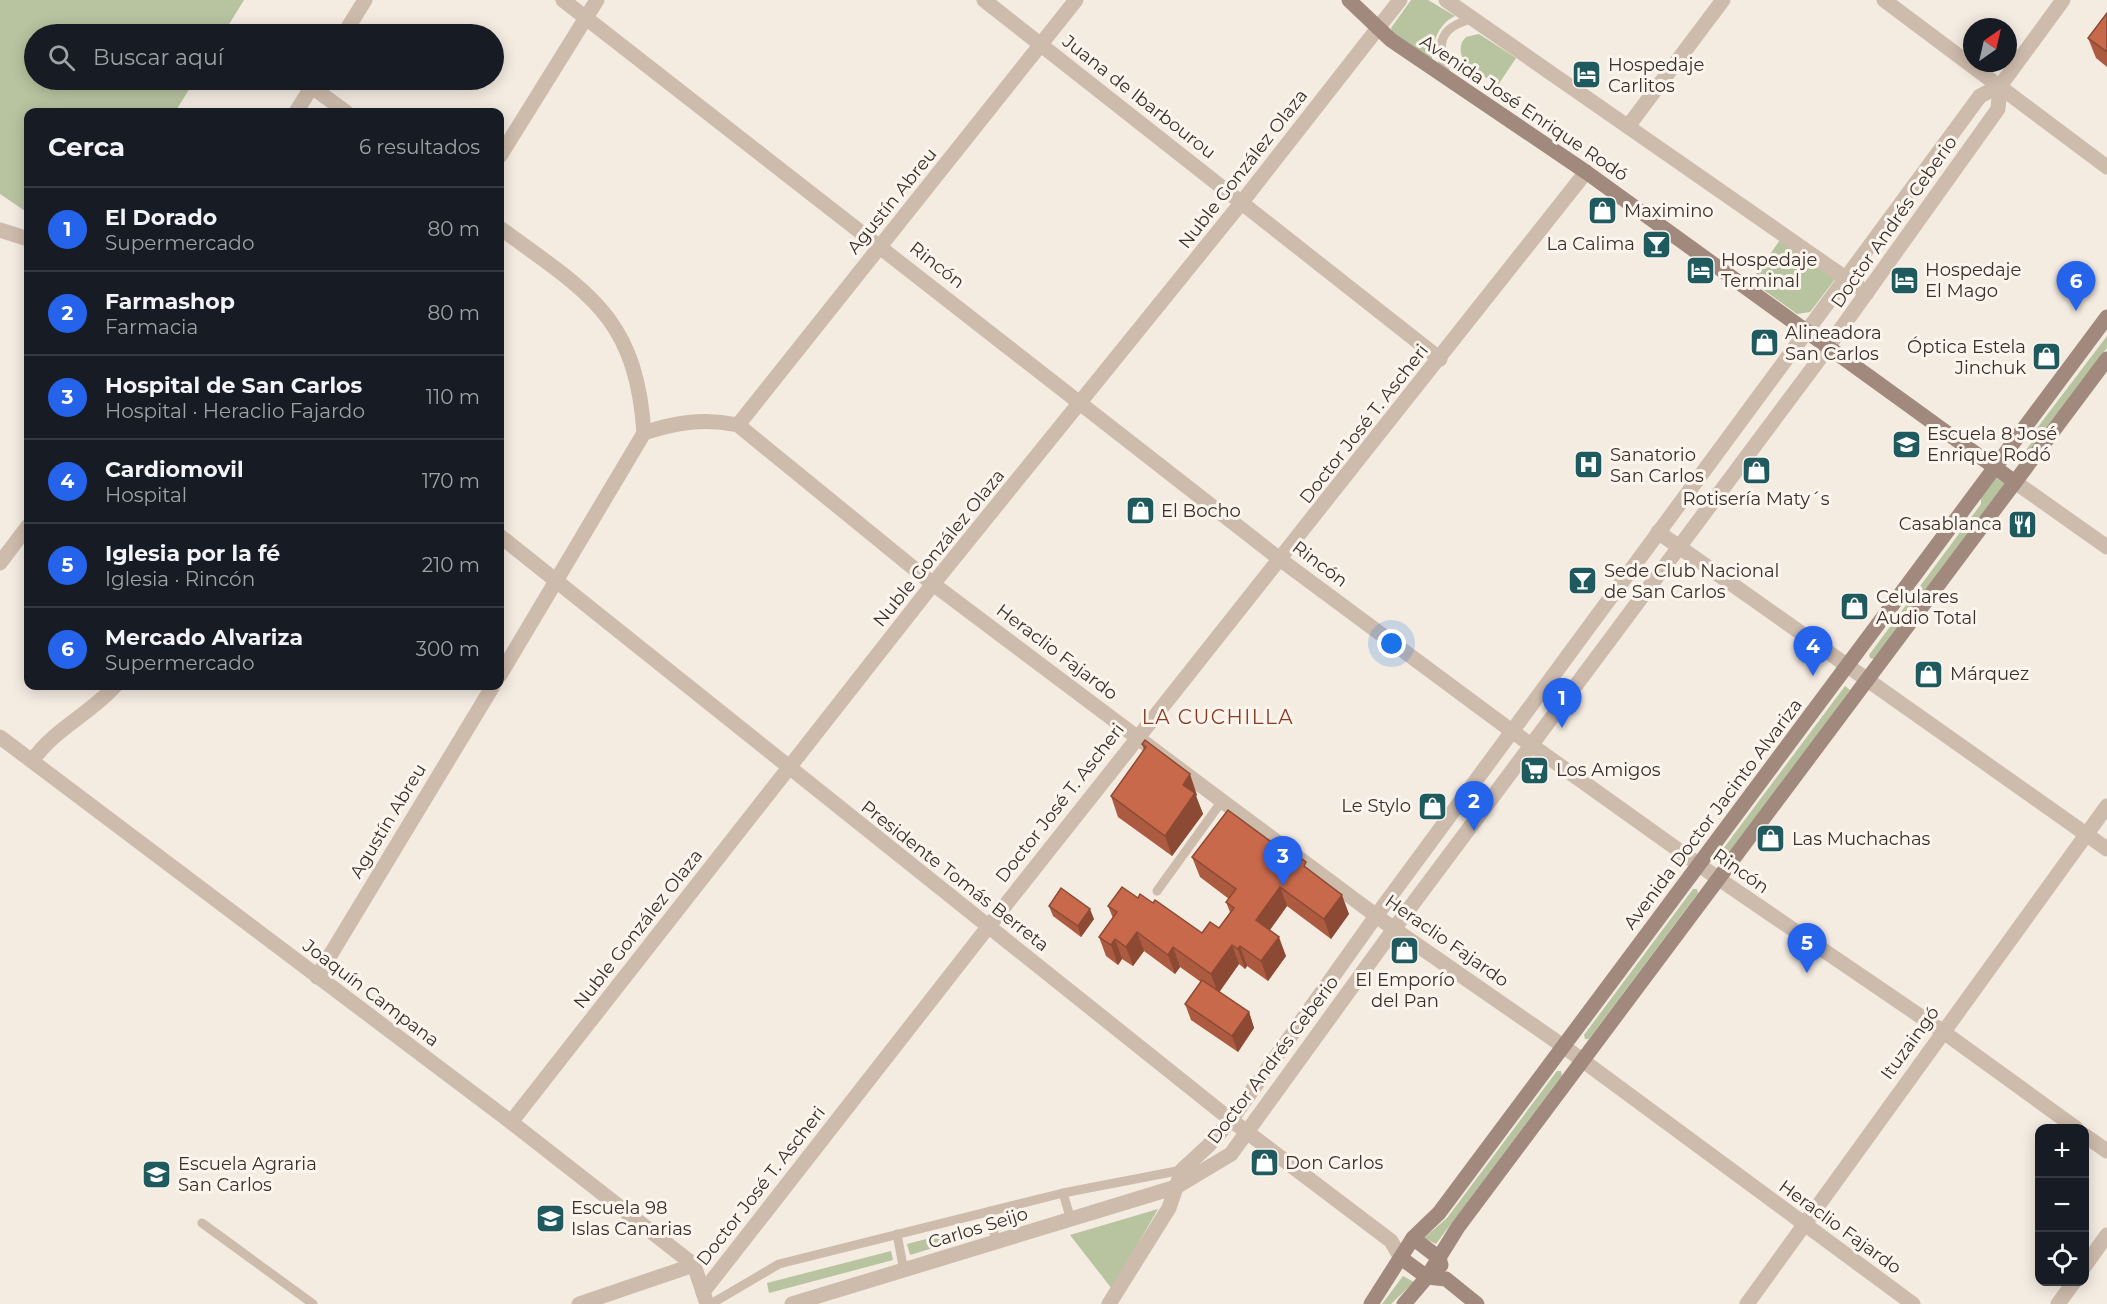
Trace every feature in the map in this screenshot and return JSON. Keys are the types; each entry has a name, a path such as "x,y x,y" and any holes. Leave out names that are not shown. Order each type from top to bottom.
{"main road":[{"name":"Avenida José Enrique Rodó","path":"1349,0 1378,30 1586,172 2015,482"},
{"name":"Avenida Doctor Jacinto Alvariza","path":"1371,1304 1413,1238 1440,1213 2107,317"},
{"path":"1404,1304 1427,1277 1458,1227 1584,1062 2107,359"},
{"path":"1413,1238 1439,1258 1446,1279 1477,1304"},
{"name":"Presidente Tomás Berreta","path":"1401,1258 1427,1277"},
{"path":"1427,1277 1446,1279"}],"street":[{"path":"350,24 365,0"},
{"name":"Rincón","path":"563,0 1281,560 1532,746 1719,879 1942,1031 2070,1124"},
{"path":"504,150 597,0"},
{"name":"Juana de Ibarbourou","path":"984,0 1440,359"},
{"name":"Agustín Abreu","path":"738,425 1076,0"},
{"name":"Nuble González Olaza","path":"511,1122 933,584 1242,202 1400,0"},
{"path":"1446,0 1868,293"},
{"path":"1629,125 1723,0"},
{"path":"1884,0 2107,167"},
{"name":"Doctor Andrés Ceberio","path":"1176,1187 1182,1170 1231,1120 1376,916 1980,96 2000,86 2063,0"},
{"name":"Doctor Andrés Ceberio","path":"1176,1187 1231,1154 1394,930 1868,293 1998,108 2000,86"},
{"path":"298,108 310,90"},
{"path":"321,90 341,108"},
{"name":"Doctor José T. Ascheri","path":"707,1300 988,927 1137,737 1281,560 1586,172"},
{"path":"0,230 24,238"},
{"path":"504,231 593,299 612,321 626,346 635,371 644,433 504,668"},
{"name":"Heraclio Fajardo","path":"644,433 682,422 712,419 738,425 933,584 1394,930 1563,1046 1914,1304"},
{"path":"2015,482 2107,547"},
{"path":"0,564 24,531"},
{"path":"1658,532 1870,679 2107,849"},
{"name":"Presidente Tomás Berreta","path":"504,539 788,769 1231,1120 1391,1241 1401,1258"},
{"path":"32,761 51,737 107,696 112,690"},
{"name":"Agustín Abreu","path":"317,977 491,690"},
{"name":"Joaquín Campana","path":"0,737 511,1122 694,1265"},
{"name":"Ituzaingó","path":"1747,1304 1942,1031 2107,806"},
{"path":"2089,1138 2107,1151"},
{"path":"1109,1304 1169,1208 1176,1187"},
{"name":"Carlos Seijo","path":"792,1304 1176,1187"},
{"path":"2089,1261 2107,1235"},
{"path":"1391,1241 1413,1238"},
{"path":"579,1304 694,1265 707,1300"},
{"path":"2058,1304 2071,1286"}],"lane":[{"path":"1448,78 1440,48 1445,34 1455,23 1472,19"},
{"path":"1157,891 1222,801"},
{"path":"707,1300 779,1264 1063,1193 1182,1170"},
{"path":"1063,1193 1071,1220"},
{"path":"990,1211 996,1243"},
{"path":"202,1223 313,1304"},
{"path":"897,1234 904,1271"}],"green space":[{"path":"0,0 244,0 229,24 24,24 24,90 189,90 178,108 24,108 24,210 0,194"},
{"path":"1411,0 1428,0 1455,16 1440,29 1433,48 1432,61 1393,34 1391,28"},
{"path":"1479,34 1516,58 1498,85 1471,68 1462,56 1462,42 1466,37"},
{"path":"1780,240 1836,278 1810,312 1797,314 1751,281"},
{"path":"2107,336 2107,348 2020,463 2016,463 2032,442 2034,432"},
{"path":"1996,478 2005,484 1874,659 1870,658 1869,655 1981,504 1981,498"},
{"path":"1845,686 1850,690 1729,853 1724,853 1723,849"},
{"path":"1693,889 1697,889 1698,893 1589,1039 1585,1039 1584,1035"},
{"path":"1557,1071 1561,1071 1562,1075 1436,1244 1424,1238 1447,1218"},
{"path":"1158,1209 1112,1289 1070,1235"},
{"path":"980,1225 982,1233 910,1255 907,1244"},
{"path":"891,1251 893,1260 769,1293 767,1283"},
{"path":"1403,1276 1414,1282 1391,1304 1382,1304"}],"building":[{"path":"2107,13 2107,52 2088,38"},
{"path":"1145,740 1190,774 1183,785 1195,793 1165,836 1111,796 1146,747 1142,744"},
{"path":"1228,810 1293,858 1295,854 1306,862 1304,866 1342,895 1324,919 1280,887 1256,920 1279,937 1261,961 1240,946 1238,949 1232,945 1211,974 1173,947 1168,955 1137,932 1126,947 1115,939 1111,945 1099,937 1117,912 1108,906 1122,887 1138,898 1140,894 1153,903 1155,900 1202,933 1210,922 1219,928 1234,908 1226,902 1236,889 1192,857"},
{"path":"1061,888 1090,909 1078,926 1049,906"},
{"path":"1202,980 1249,1012 1232,1036 1185,1004"}],"place":[{"name":"Hospedaje Carlitos","path":"1587,75"},
{"name":"Maximino","path":"1603,211"},
{"name":"La Calima","path":"1656,244"},
{"name":"Hospedaje Terminal","path":"1700,270"},
{"name":"Hospedaje El Mago","path":"1904,280"},
{"name":"Mercado Alvariza","path":"2076,311"},
{"name":"Alineadora San Carlos","path":"1764,343"},
{"name":"Óptica Estela Jinchuk","path":"2047,357"},
{"name":"Escuela 8 José Enrique Rodó","path":"1906,444"},
{"name":"Sanatorio San Carlos","path":"1589,465"},
{"name":"Rotisería Maty´s","path":"1756,470"},
{"name":"El Bocho","path":"1140,511"},
{"name":"Casablanca","path":"2023,524"},
{"name":"Sede Club Nacional de San Carlos","path":"1583,581"},
{"name":"Celulares Audio Total","path":"1855,607"},
{"name":"Márquez","path":"1929,674"},
{"name":"Cardiomovil","path":"1813,676"},
{"name":"El Dorado","path":"1562,728"},
{"name":"Los Amigos","path":"1535,770"},
{"name":"Le Stylo","path":"1432,806"},
{"name":"Farmashop","path":"1474,831"},
{"name":"Las Muchachas","path":"1771,839"},
{"name":"Hospital de San Carlos","path":"1283,886"},
{"name":"El Emporío del Pan","path":"1405,951"},
{"name":"Iglesia por la fé","path":"1807,973"},
{"name":"Don Carlos","path":"1264,1163"},
{"name":"Escuela Agraria San Carlos","path":"157,1174"},
{"name":"Escuela 98 Islas Canarias","path":"550,1218"}],"district":[{"name":"LA CUCHILLA","path":"1218,717"}]}
